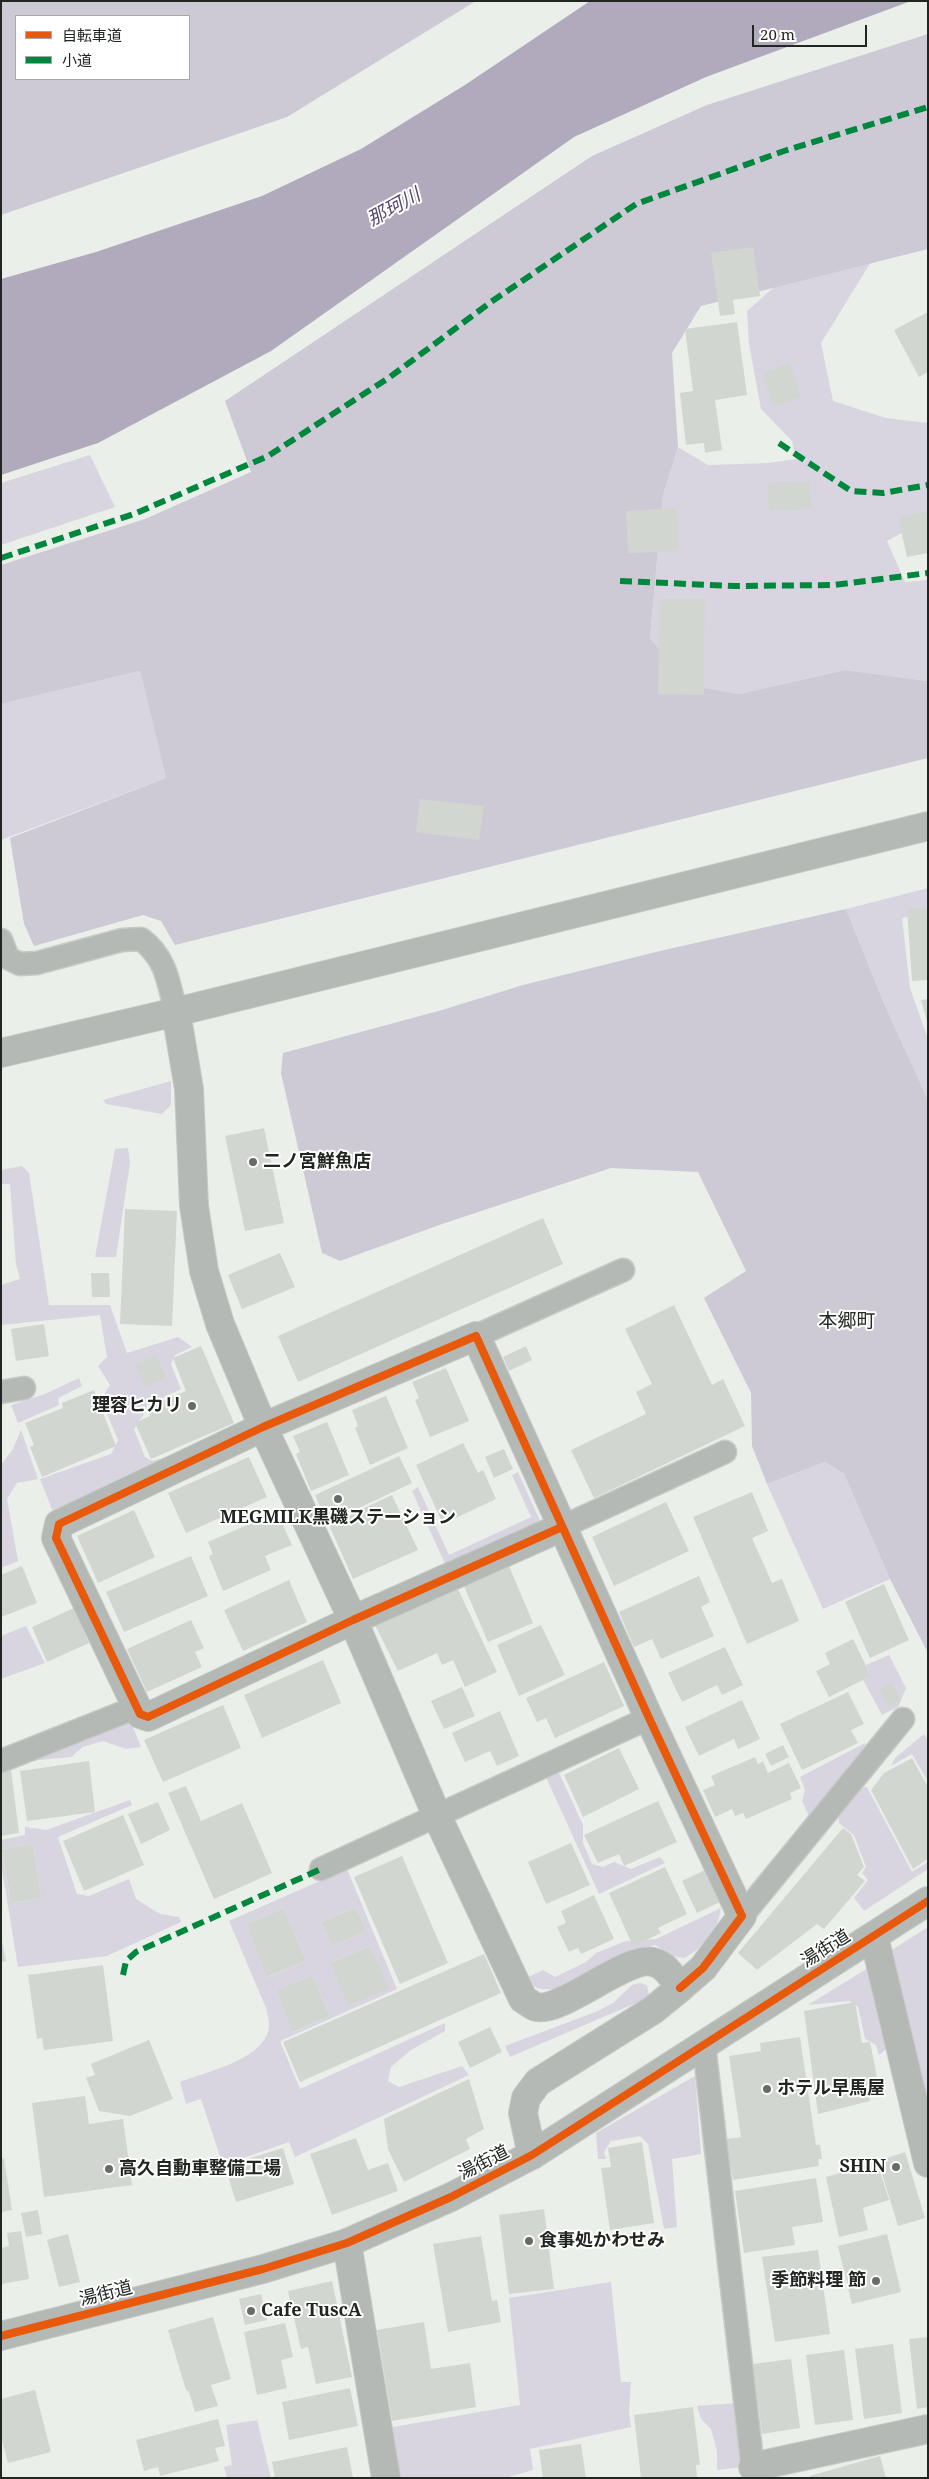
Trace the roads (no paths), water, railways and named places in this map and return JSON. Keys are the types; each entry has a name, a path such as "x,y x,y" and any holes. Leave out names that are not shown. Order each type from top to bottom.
{"street":[{"path":"1,1053 176,1012 928,826"},
{"path":"176,1012 189,1089 194,1206 204,1271 220,1324 264,1428 353,1620 437,1816 523,1999 536,2007 553,2005 636,1964 652,1961 666,1968 680,1988"},
{"path":"532,2155 523,2113 526,2098 538,2082 652,2010 680,1988 703,1968 742,1916 649,1718 476,1336 264,1428 59,1524 56,1538 136,1707 140,1714 148,1717 353,1620 562,1527"},
{"name":"湯街道","path":"1,2336 263,2269 347,2243 451,2197 532,2155 928,1901"},
{"path":"874,1937 928,2163"},
{"path":"347,2243 386,2478"},
{"path":"753,2473 928,2429"}],"lane":[{"path":"1,940 8,958 20,964 37,963 122,940 141,939 155,950 164,965 176,1012"},
{"path":"476,1336 623,1270"},
{"path":"1,1392 24,1388"},
{"path":"562,1527 725,1452"},
{"path":"1,1761 136,1707"},
{"path":"321,1869 649,1718"},
{"path":"742,1916 903,1719"},
{"path":"704,2045 753,2473"}],"water":[{"name":"那珂川","path":"590,1 911,1 706,77 574,137 271,351 98,443 1,475 1,279 96,252 262,196 361,149 465,85"}],"place":[{"name":"二ノ宮鮮魚店","path":"253,1162"},
{"name":"理容ヒカリ","path":"192,1406"},
{"name":"MEGMILK黒磯ステーション","path":"338,1499"},
{"name":"ホテル早馬屋","path":"767,2089"},
{"name":"SHIN","path":"896,2167"},
{"name":"高久自動車整備工場","path":"109,2169"},
{"name":"食事処かわせみ","path":"529,2241"},
{"name":"季節料理 節","path":"876,2281"},
{"name":"Cafe TuscA","path":"251,2311"}],"district":[{"name":"本郷町","path":"847,1322"}]}
